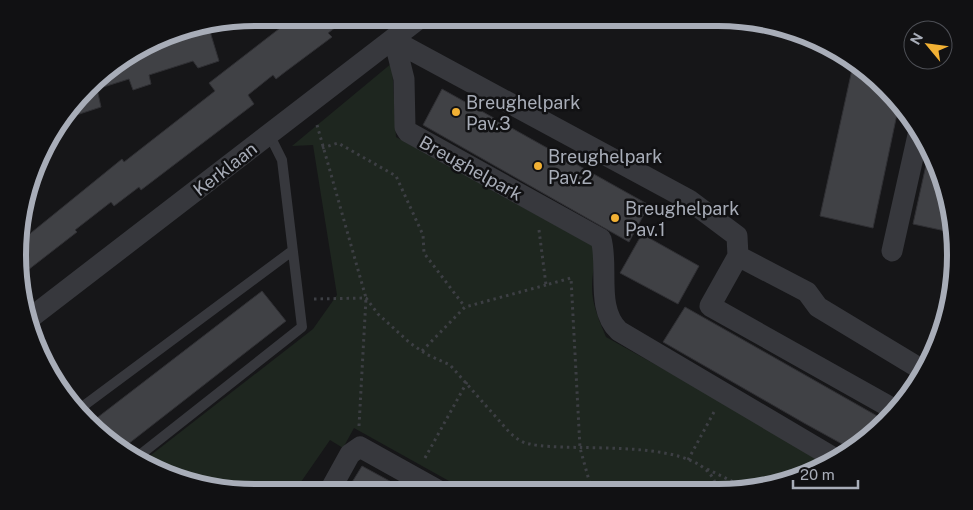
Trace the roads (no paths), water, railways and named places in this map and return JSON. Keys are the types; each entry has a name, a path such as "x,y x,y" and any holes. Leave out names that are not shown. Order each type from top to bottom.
{"street":[{"name":"Kerklaan","path":"34,315 410,26"},
{"name":"Breughelpark","path":"394,39 404,80 405,127 408,132 601,239 605,254 606,310 613,325 619,332 829,455"},
{"path":"394,39 408,49 689,200 737,236 738,256 710,306 889,407"},
{"path":"892,251 916,142"},
{"path":"738,256 806,292 818,307 917,367"},
{"path":"333,484 350,454 360,447 426,484"}],"lane":[{"path":"142,453 302,327 282,160 269,134"},
{"path":"83,406 292,251"}],"place":[{"name":"Breughelpark Pav.3","path":"456,112"},
{"name":"Breughelpark Pav.2","path":"538,166"},
{"name":"Breughelpark Pav.1","path":"615,218"}]}
